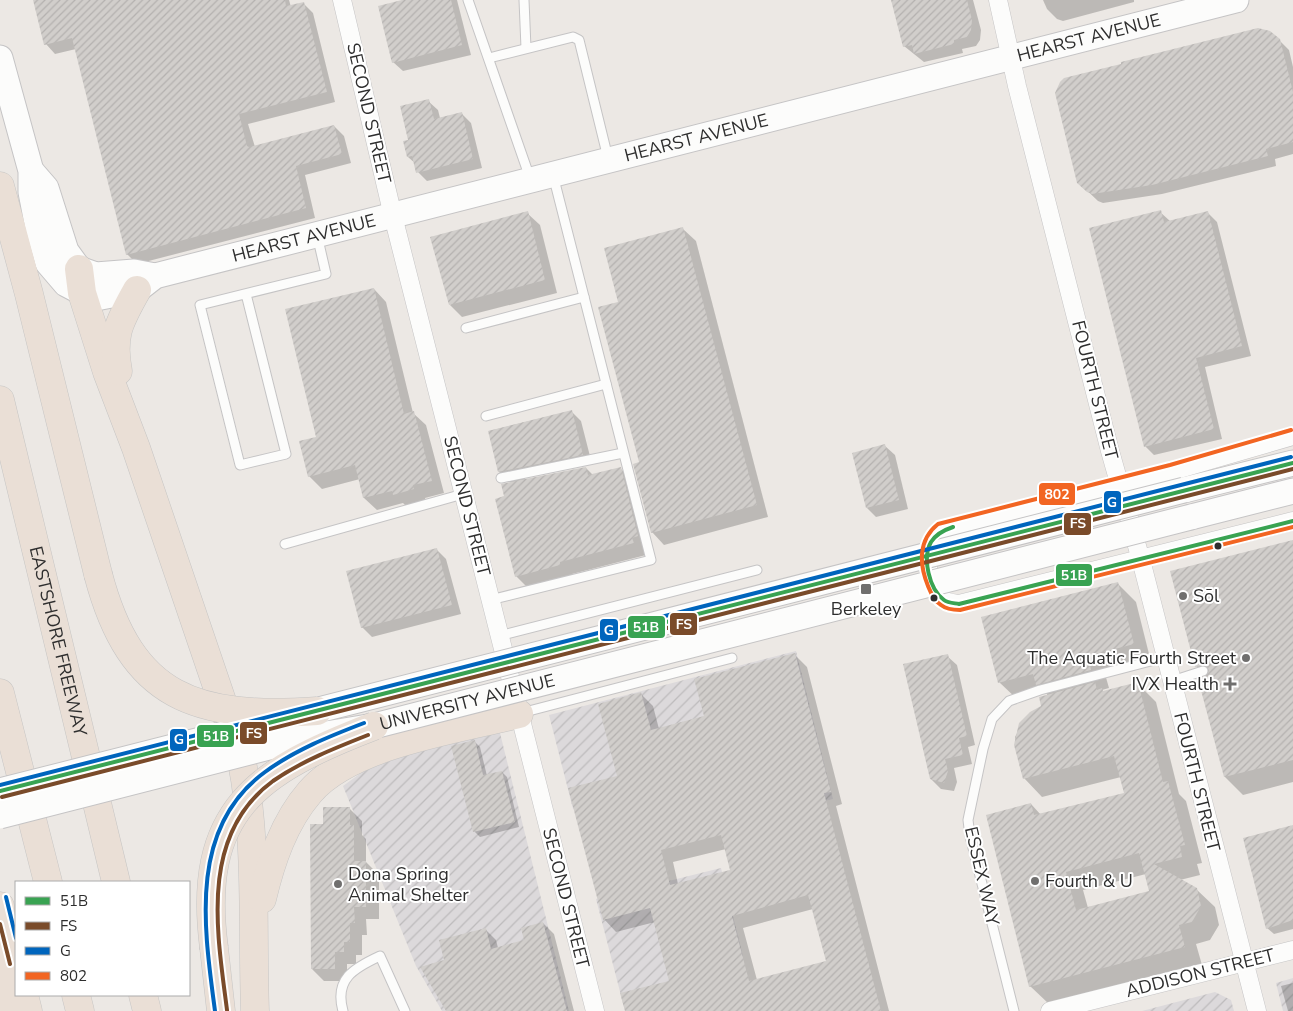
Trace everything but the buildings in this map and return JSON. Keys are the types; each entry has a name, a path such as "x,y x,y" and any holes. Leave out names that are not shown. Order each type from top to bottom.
{"highway":[{"path":"0,186 32,304 98,574 122,636 148,672 170,690 194,702 220,709 272,713 317,711"},
{"path":"81,281 107,372 136,448 241,757 249,801 252,844 255,1011"},
{"path":"136,448 120,383 114,348 119,323 146,283"},
{"name":"EASTSHORE FREEWAY","path":"0,400 116,881"},
{"path":"0,693 48,881"},
{"path":"254,975 257,925 270,868 285,832 311,791 341,768 378,751 519,714"},
{"path":"221,1011 210,902 214,864 226,827 240,805 257,786 289,764 318,749 374,726"},
{"path":"0,898 15,959"},
{"path":"0,906 8,977 8,1011"},
{"path":"24,996 28,1011"},
{"path":"76,996 80,1011"},
{"path":"143,996 147,1011"}],"main road":[{"name":"HEARST AVENUE","path":"81,281 100,297 317,235 1236,0"},
{"path":"0,58 31,172 31,192 38,228 48,263 66,284 81,281"},
{"name":"UNIVERSITY AVENUE","path":"0,791 1293,463"},
{"name":"UNIVERSITY AVENUE","path":"0,816 308,738 374,726 1293,491"}],"street":[{"name":"SECOND STREET","path":"342,0 393,216 595,1011"},
{"name":"FOURTH STREET","path":"998,0 1011,58 1256,1011"},
{"path":"1293,436 1120,485 940,530 932,539 927,552 927,568 938,594 945,602 959,604 1293,521"},
{"name":"ADDISON STREET","path":"1050,1011 1293,950"}],"lane":[{"path":"468,0 489,58 542,178 584,297 651,560 490,600"},
{"path":"524,0 526,48"},
{"path":"489,58 573,37 579,40 609,161"},
{"path":"246,294 286,454 240,465 200,305 326,274 317,235"},
{"path":"466,328 584,297"},
{"path":"486,416 606,384"},
{"path":"501,478 624,453"},
{"path":"285,544 463,494"},
{"path":"499,636 757,570"},
{"name":"ESSEX WAY","path":"1014,1011 968,820 982,749 992,719 1009,701 1166,657"},
{"path":"519,714 732,658"},
{"path":"1172,681 1203,671"},
{"path":"343,1011 340,1001 342,986 348,975 360,965 380,956 406,1011"}],"shaded area":[{"path":"796,651 833,799 712,829 698,776 573,809 549,715"},
{"path":"499,729 569,1011 442,1011 416,966 343,786 365,770 443,741"},
{"path":"721,868 743,956 724,962 737,1011 625,1011 596,899"},
{"path":"1293,978 1293,1011 1283,1011 1276,983"},
{"path":"1215,992 1231,1000 1234,1011 1142,1011"}],"transit line":[{"name":"802","path":"1291,430 1170,465 938,524 927,537 922,553 922,561 925,578 935,599 945,607 960,610 1293,527"},
{"name":"G","path":"0,785 1291,457"},
{"name":"51B","path":"0,791 1293,463"},
{"name":"FS","path":"2,797 1293,469"},
{"name":"51B","path":"953,527 940,533 931,542 928,549 927,564 934,589 946,601 959,604 1293,521"},
{"name":"G","path":"215,1011 207,947 207,881 212,850 223,821 240,795 276,764 326,738 364,723"},
{"name":"FS","path":"227,1010 220,949 218,886 223,857 233,829 249,803 273,781 307,761 368,735"},
{"name":"G","path":"6,897 15,934"},
{"name":"FS","path":"0,924 10,964"}],"place":[{"name":"Berkeley","path":"866,589"},
{"name":"Sōl","path":"1183,596"},
{"name":"The Aquatic Fourth Street","path":"1246,658"},
{"name":"IVX Health","path":"1230,684"},
{"name":"Fourth & U","path":"1035,881"},
{"name":"Dona Spring Animal Shelter","path":"338,884"}]}
